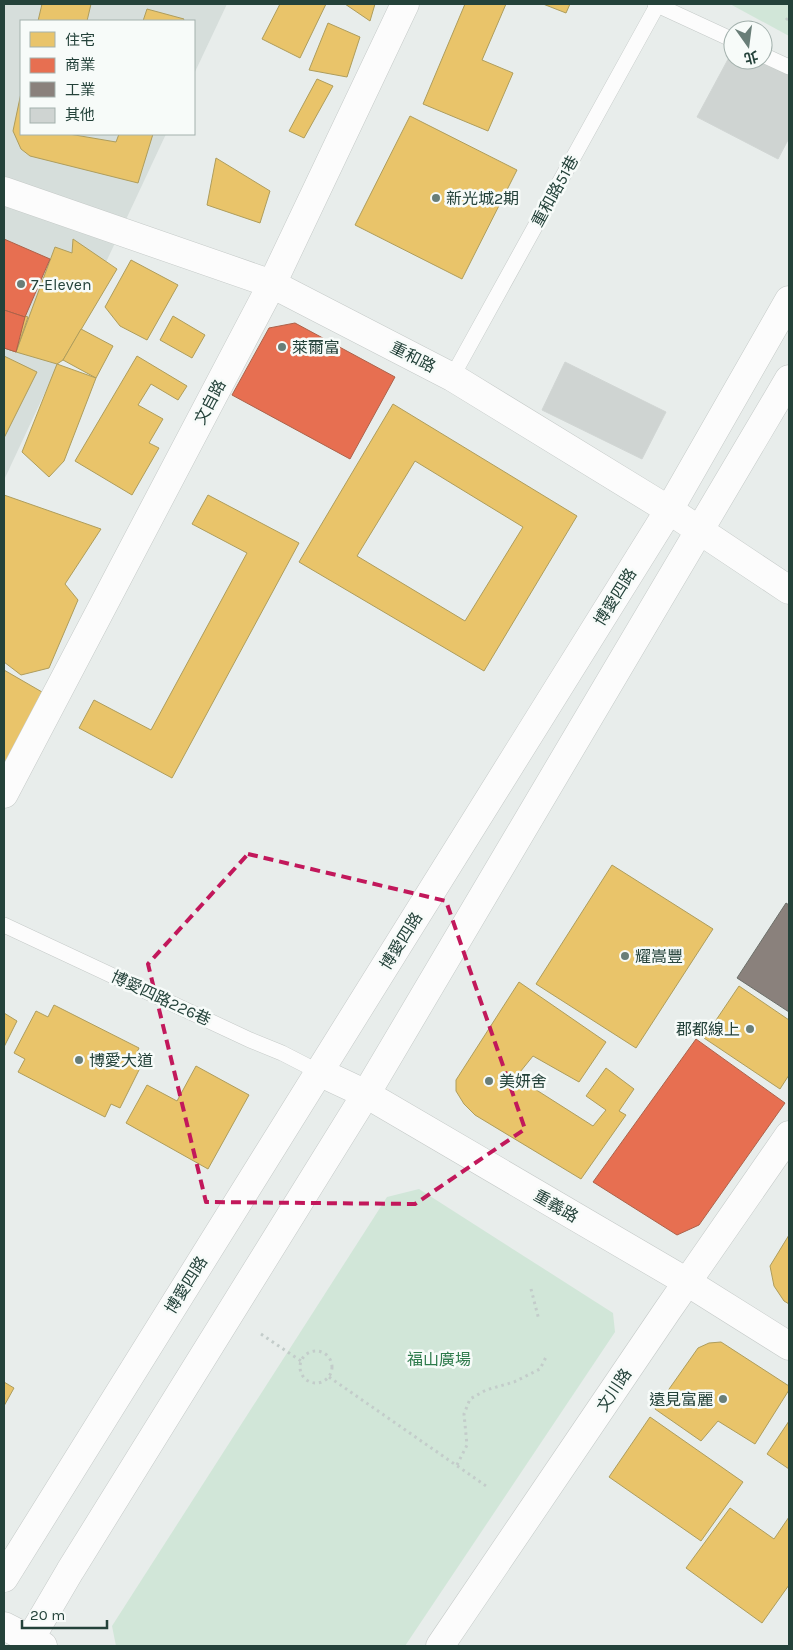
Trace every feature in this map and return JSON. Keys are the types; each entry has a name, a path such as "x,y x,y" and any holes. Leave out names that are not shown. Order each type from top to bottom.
{"street":[{"name":"文自路","path":"4,794 272,284 405,4"},
{"name":"重和路","path":"4,192 272,284 452,377 669,510 789,590"},
{"name":"博愛四路","path":"4,1578 669,510 789,300"},
{"path":"4,1626 33,1644 70,1571 366,1094 701,531 789,379"},
{"name":"重義路","path":"319,1072 366,1094 687,1282 789,1346"},
{"name":"文川路","path":"440,1646 789,1135"}],"lane":[{"path":"657,4 723,35"},
{"name":"重和路51巷","path":"452,377 657,4"},
{"path":"773,59 789,67"},
{"name":"博愛四路226巷","path":"4,925 250,1040 282,1053 319,1072"}],"path":[{"path":"531,1289 539,1320"},
{"path":"261,1334 301,1361"},
{"path":"313,1350 324,1352 332,1361 332,1372 329,1377 321,1382 310,1382 302,1376 300,1371 301,1361 308,1352 313,1350"},
{"path":"457,1465 467,1445 464,1414 470,1399 486,1390 514,1382 540,1369 546,1357"},
{"path":"329,1377 489,1488"}],"highlighted area":[{"path":"248,854 446,901 525,1129 415,1204 206,1202 148,964"}],"shaded area":[{"path":"4,4 227,4 195,72 195,20 20,20 20,135 166,135 4,480"}],"green space":[{"path":"730,4 789,4 789,36 773,27 773,20 760,20"},
{"name":"福山廣場","path":"419,1189 613,1313 615,1332 405,1646 116,1646 112,1626 387,1197"}],"building: 住宅":[{"path":"42,4 91,4 87,20 38,20"},
{"path":"280,4 326,4 300,58 262,39"},
{"path":"345,4 375,4 370,21"},
{"path":"465,4 506,4 482,60 513,73 488,131 423,104"},
{"path":"543,4 570,4 566,13"},
{"path":"147,9 184,19 184,20 143,20"},
{"path":"328,23 360,37 347,77 309,70"},
{"path":"317,79 333,86 304,138 289,131"},
{"path":"20,98 20,135 75,135 116,142 119,135 153,135 138,183 30,156 21,149 13,131"},
{"name":"新光城2期","path":"410,116 517,170 462,279 355,225"},
{"path":"216,158 270,191 260,223 207,205"},
{"path":"73,239 117,269 63,360 57,364 16,352 55,247 72,253"},
{"path":"131,260 178,285 147,340 120,326 105,307"},
{"path":"4,309 28,317 16,352 4,348"},
{"path":"173,316 205,335 192,358 160,340"},
{"path":"81,329 113,346 96,378 63,360"},
{"path":"4,356 37,372 4,438"},
{"path":"137,356 187,386 178,400 151,384 138,405 163,419 149,443 159,448 132,495 75,461"},
{"path":"57,364 96,378 64,461 49,477 22,452"},
{"path":"393,404 577,516 484,671 299,562","holes":["415,461 523,527 465,621 357,556"]},
{"path":"4,495 101,529 65,584 78,600 49,668 21,675 4,662"},
{"path":"208,495 299,543 172,778 79,728 94,700 151,730 247,553 192,524"},
{"path":"4,670 42,692 4,766"},
{"name":"耀嵩豐","path":"612,865 713,929 636,1048 536,984"},
{"name":"美妍舍","path":"519,982 606,1042 579,1082 533,1056 516,1077 593,1126 606,1110 586,1096 606,1068 634,1089 619,1111 626,1115 581,1179 475,1115 464,1104 456,1091 456,1080"},
{"name":"郡都線上","path":"739,986 789,1020 789,1075 780,1089 704,1038"},
{"name":"博愛大道","path":"54,1005 139,1048 133,1061 141,1066 120,1108 111,1104 105,1117 18,1072 25,1059 14,1053 36,1011 48,1017"},
{"path":"4,1013 17,1021 4,1047"},
{"name":"博愛大道","path":"196,1066 249,1095 208,1169 126,1123 147,1085 177,1101"},
{"path":"789,1235 789,1304 784,1301 774,1286 770,1266"},
{"name":"遠見富麗","path":"721,1342 789,1386 789,1390 755,1444 718,1421 701,1441 655,1409 698,1348 709,1343"},
{"path":"4,1382 14,1388 4,1406"},
{"path":"650,1417 743,1482 701,1541 609,1477"},
{"path":"789,1421 789,1469 767,1454"},
{"path":"730,1508 774,1539 789,1517 789,1585 762,1623 686,1568"}],"building: 商業":[{"name":"7-Eleven","path":"4,239 50,259 25,317 4,310"},
{"path":"4,310 25,317 16,352 4,348"},
{"path":"295,323 395,377 350,459 232,395 269,328"},
{"path":"696,1039 785,1103 699,1225 677,1235 593,1182"}],"building: 工業":[{"path":"786,903 789,905 789,1012 737,978"}],"building: 其他":[{"path":"773,67 789,75 789,138 778,159 697,117 723,69 773,70"},
{"path":"565,362 666,412 642,459 542,410"}],"place":[{"name":"新光城2期","path":"436,198"},
{"name":"7-Eleven","path":"21,284"},
{"name":"萊爾富","path":"282,347"},
{"name":"耀嵩豐","path":"625,956"},
{"name":"郡都線上","path":"750,1029"},
{"name":"博愛大道","path":"79,1060"},
{"name":"美妍舍","path":"489,1081"},
{"name":"遠見富麗","path":"723,1399"}]}
